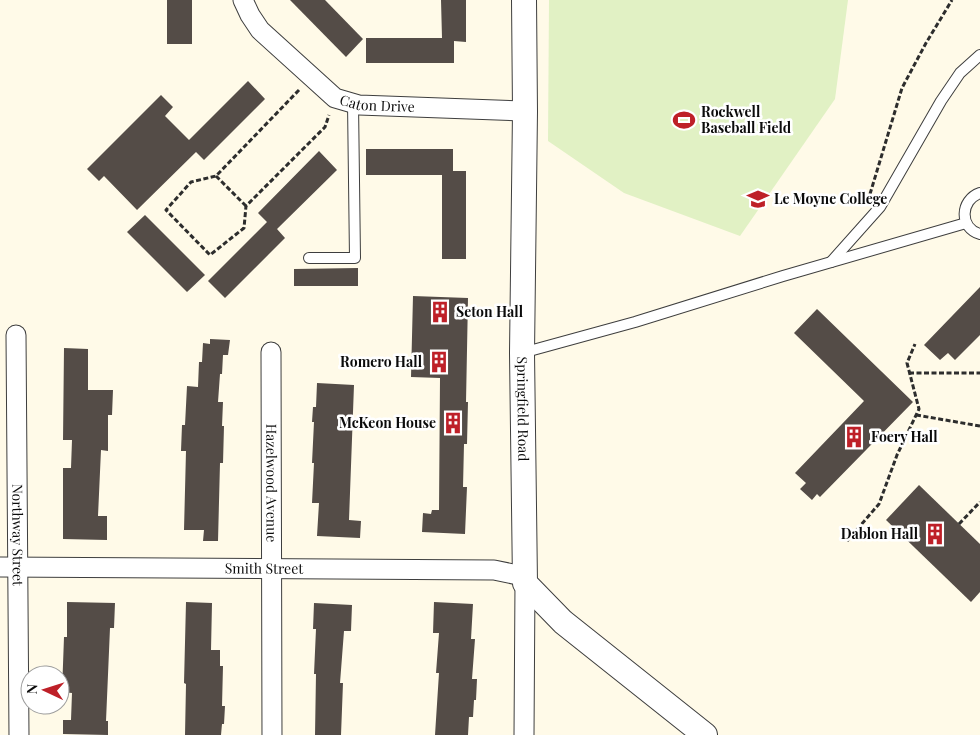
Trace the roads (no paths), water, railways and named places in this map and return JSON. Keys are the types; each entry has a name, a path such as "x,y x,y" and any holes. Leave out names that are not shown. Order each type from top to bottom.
{"street":[{"name":"Caton Drive","path":"243,0 260,30 312,76 344,100 359,105 525,111"},
{"name":"Springfield Road","path":"524,0 525,111 522,353 525,583"},
{"name":"Northway Street","path":"16,335 9,567 19,735"},
{"name":"Hazelwood Avenue","path":"271,352 272,735"},
{"name":"Smith Street","path":"9,567 494,570 518,575 525,583"},
{"path":"524,735 525,583"},
{"path":"525,583 563,622 704,735"}],"lane":[{"path":"831,262 880,207 941,101 960,73 980,55"},
{"path":"309,258 355,258 344,100"},
{"path":"980,192 968,201 964,209 966,223 975,233 980,234"},
{"path":"522,353 635,322 966,223"}],"place":[{"name":"Rockwell Baseball Field","path":"684,120"},
{"name":"Le Moyne College","path":"758,199"},
{"name":"Seton Hall","path":"440,312"},
{"name":"Romero Hall","path":"439,362"},
{"name":"McKeon House","path":"453,423"},
{"name":"Foery Hall","path":"854,437"},
{"name":"Dablon Hall","path":"935,534"}]}
